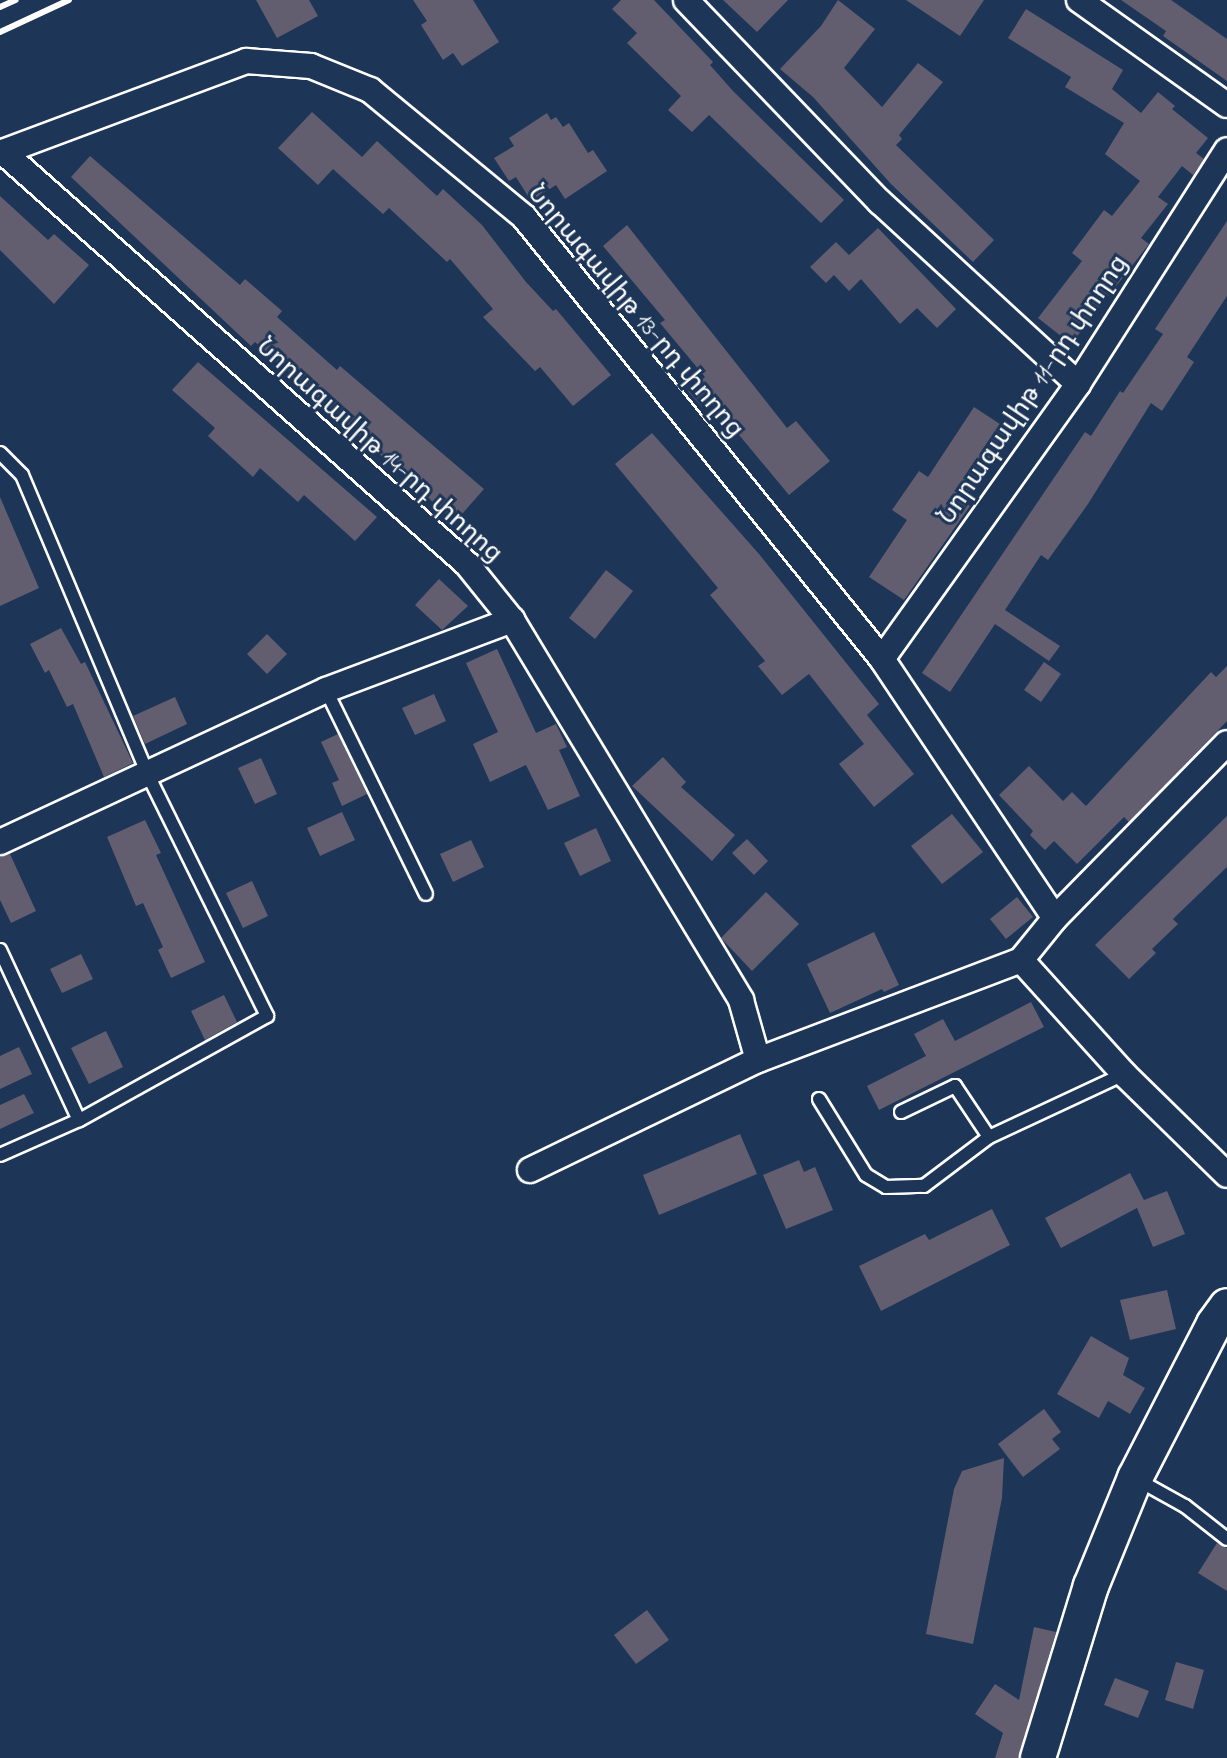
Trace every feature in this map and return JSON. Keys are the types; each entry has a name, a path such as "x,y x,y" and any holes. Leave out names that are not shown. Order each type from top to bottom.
{"main road":[{"path":"1038,1758 1091,1586 1135,1478 1214,1324 1227,1306"}],"street":[{"path":"686,0 880,202 1078,384"},
{"path":"1079,0 1227,105"},
{"name":"Նորագավիթ 13-րդ փողոց","path":"1,153 246,61 311,66 370,90 524,217 882,659 1055,918"},
{"name":"Նորագավիթ 11-րդ փողոց","path":"882,659 1078,384 1227,150"},
{"name":"Նորագավիթ 14-րդ փողոց","path":"1,153 467,564 512,620 741,1000 758,1060"},
{"path":"0,842 326,690 512,620"},
{"path":"530,1170 758,1060 1021,960 1055,918 1227,743"},
{"path":"1021,960 1124,1074 1227,1175"}],"lane":[{"path":"0,453 22,475 147,773 267,1016 79,1120 0,1155"},
{"path":"326,690 426,894"},
{"path":"0,950 79,1120"},
{"path":"819,1099 866,1175 886,1187 924,1186 989,1137 1124,1074"},
{"path":"901,1112 955,1086 989,1137"},
{"path":"1135,1478 1185,1506 1227,1539"}],"building":[{"path":"256,0 309,0 318,16 277,38"},
{"path":"413,0 473,0 499,42 462,66 453,53 443,60 421,25 427,21"},
{"path":"621,0 654,0 713,62 710,65 733,91 844,200 821,223 709,115 692,132 668,110 681,96 627,43 637,33 612,9"},
{"path":"723,0 788,0 757,32"},
{"path":"838,0 875,29 844,68 882,107 918,63 943,82 899,135 902,139 896,145 994,240 973,262 891,184 813,97 780,69 821,26"},
{"path":"906,0 984,0 960,36"},
{"path":"1121,0 1171,0 1227,39 1227,81 1163,36 1166,31"},
{"path":"1026,9 1123,70 1112,89 1141,113 1158,92 1175,106 1172,109 1208,138 1196,153 1204,159 1193,175 1182,166 1158,197 1168,204 1141,238 1149,244 1071,344 1038,318 1082,261 1072,253 1104,210 1112,216 1140,181 1105,154 1124,123 1065,87 1071,77 1008,38"},
{"path":"312,112 362,157 377,141 437,196 443,189 482,225 526,282 553,311 556,309 611,375 573,406 540,367 535,371 483,317 493,309 450,259 447,262 389,208 383,214 333,169 318,185 278,148"},
{"path":"547,113 551,120 556,117 563,127 569,123 588,153 593,150 607,171 565,199 556,185 531,201 516,177 509,181 494,158 514,146 509,138"},
{"path":"90,156 240,285 245,279 282,311 277,317 337,370 340,366 484,489 455,522 255,342 251,346 71,177"},
{"path":"0,196 48,240 54,234 89,265 54,304 0,250"},
{"path":"1227,221 1227,296 1187,357 1194,362 1162,411 1151,403 1088,504 1048,560 1041,555 1005,610 1060,646 1049,661 995,624 950,692 922,673 1085,432 1091,436 1163,334 1155,329"},
{"path":"627,225 787,428 796,421 830,461 789,495 710,400 702,407 688,391 705,377 660,323 665,320 603,246"},
{"path":"878,228 956,309 937,328 917,308 900,324 861,279 849,291 834,275 826,283 810,267 836,242 849,255"},
{"path":"198,362 377,517 355,541 304,495 298,502 260,468 253,477 208,436 215,428 172,390"},
{"path":"974,407 1009,430 963,501 970,506 904,600 869,577 907,520 892,510 919,471 928,477"},
{"path":"652,433 759,554 879,704 867,715 914,774 874,807 839,764 864,744 809,674 782,695 758,666 765,661 710,595 718,588 615,464"},
{"path":"0,497 39,588 0,606"},
{"path":"606,570 633,591 595,639 569,618"},
{"path":"439,579 468,606 442,630 415,605"},
{"path":"61,628 81,664 85,662 133,763 104,777 73,704 67,707 49,670 45,673 30,644"},
{"path":"267,634 287,654 267,674 247,654"},
{"path":"497,649 536,733 556,724 567,747 559,750 580,796 548,810 526,765 490,782 473,744 498,732 466,663"},
{"path":"1044,662 1061,674 1041,702 1024,690"},
{"path":"1227,666 1227,721 1129,822 1124,817 1077,864 1054,841 1045,850 1030,835 1033,831 999,795 1029,766 1063,801 1072,792 1086,806 1211,672 1216,677"},
{"path":"434,694 446,721 415,735 402,708"},
{"path":"175,697 187,724 145,744 133,716"},
{"path":"338,734 367,794 342,806 332,783 339,780 321,742"},
{"path":"663,757 686,782 681,787 735,835 712,861 632,786"},
{"path":"261,758 277,794 255,804 238,768"},
{"path":"342,812 355,840 320,856 307,828"},
{"path":"952,814 983,852 942,884 911,846"},
{"path":"1227,816 1227,867 1173,919 1178,924 1152,949 1156,953 1129,979 1095,945"},
{"path":"145,820 161,853 156,855 205,962 171,978 158,950 163,947 143,903 136,906 107,837"},
{"path":"596,828 611,861 580,876 564,843"},
{"path":"747,839 768,861 754,875 732,853"},
{"path":"471,840 484,867 453,882 440,854"},
{"path":"10,854 36,911 11,923 0,900 0,857"},
{"path":"252,881 268,916 243,928 226,893"},
{"path":"766,892 799,924 752,971 721,938"},
{"path":"1017,897 1033,917 1006,939 990,919"},
{"path":"874,932 899,985 884,992 882,989 830,1013 807,964"},
{"path":"81,954 93,979 62,993 50,969"},
{"path":"224,995 237,1022 205,1040 191,1011"},
{"path":"1031,1002 1044,1027 879,1110 867,1086 926,1056 914,1034 943,1019 955,1041"},
{"path":"106,1031 123,1067 89,1084 71,1048"},
{"path":"19,1047 32,1074 0,1089 0,1056"},
{"path":"24,1094 34,1113 0,1129 0,1105"},
{"path":"740,1134 757,1174 659,1215 643,1175"},
{"path":"799,1160 804,1172 815,1167 833,1210 786,1229 763,1175"},
{"path":"1130,1173 1144,1200 1167,1191 1185,1234 1153,1247 1137,1208 1061,1248 1045,1218"},
{"path":"992,1209 1010,1245 881,1311 859,1266 925,1234 929,1240"},
{"path":"1167,1290 1176,1329 1130,1340 1120,1300"},
{"path":"1091,1336 1129,1358 1123,1375 1145,1388 1130,1414 1108,1401 1099,1418 1057,1394"},
{"path":"1044,1409 1061,1432 1052,1439 1060,1449 1023,1477 998,1444"},
{"path":"1004,1458 1002,1498 973,1644 926,1634 954,1489 962,1471"},
{"path":"1217,1543 1227,1548 1227,1591 1198,1573"},
{"path":"647,1610 669,1640 636,1664 614,1635"},
{"path":"1034,1627 1056,1632 1019,1758 995,1758 1003,1733 975,1714 995,1684 1019,1700"},
{"path":"1176,1662 1204,1670 1193,1709 1165,1700"},
{"path":"1115,1678 1149,1691 1138,1718 1104,1705"}],"railway":[{"path":"0,7 16,0"},
{"path":"0,32 69,0"}]}
